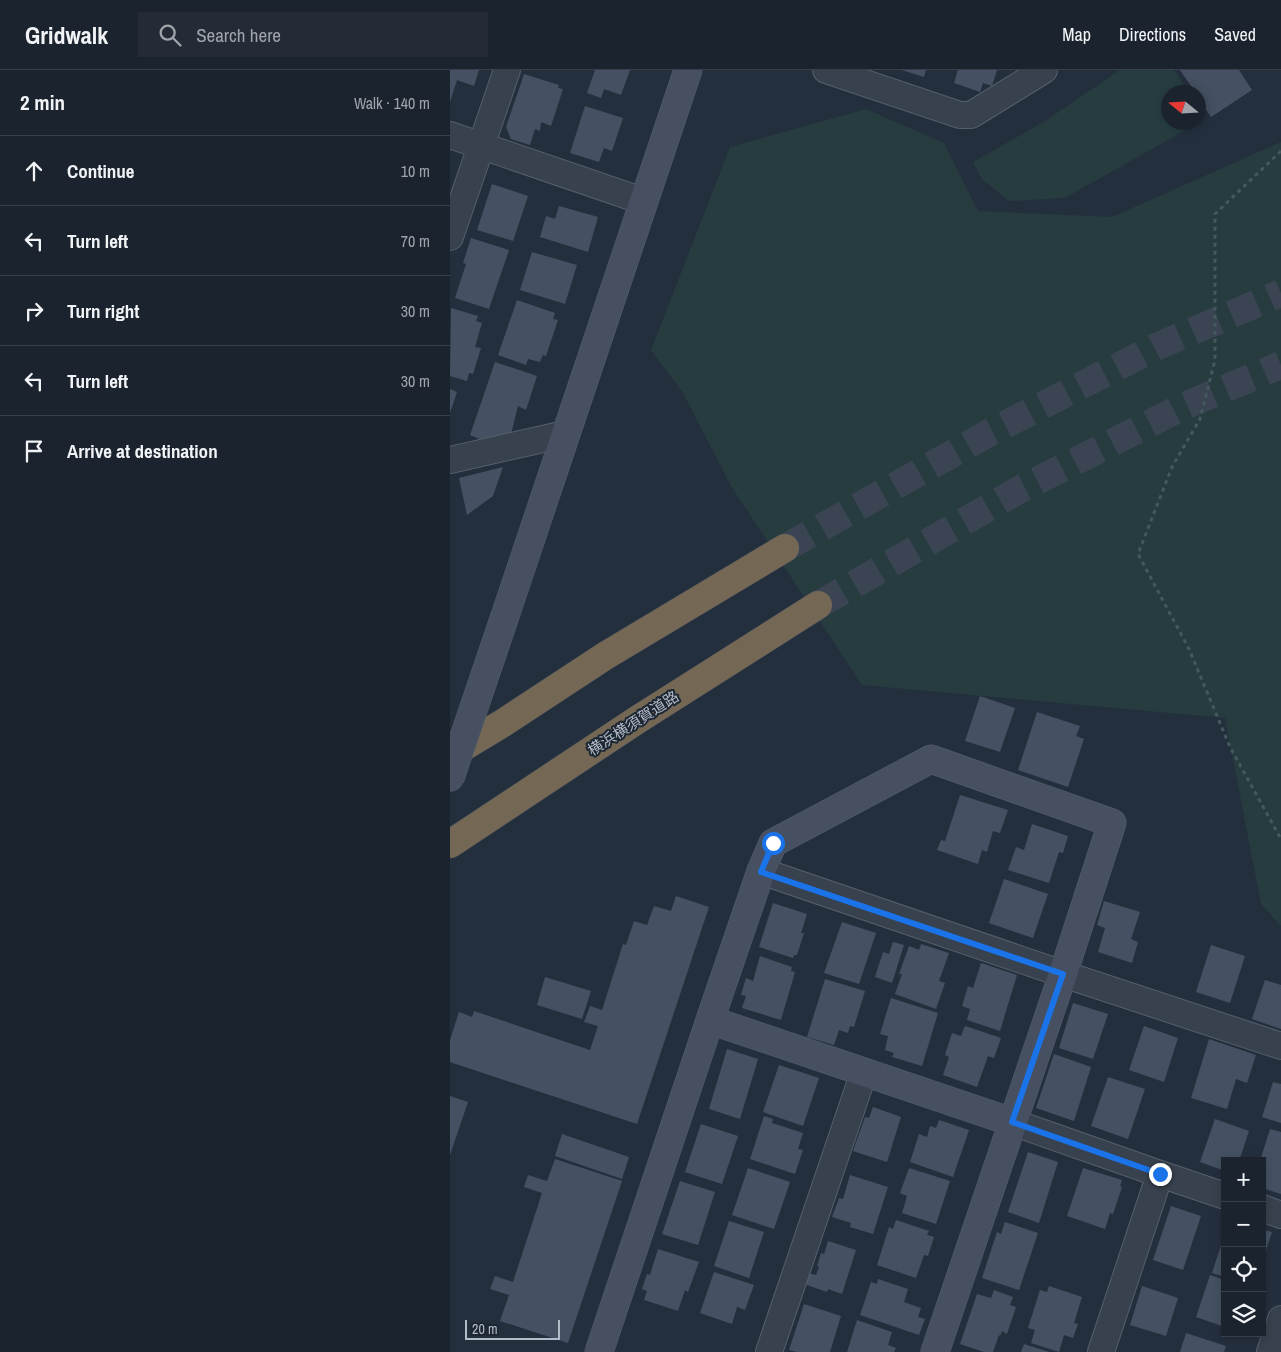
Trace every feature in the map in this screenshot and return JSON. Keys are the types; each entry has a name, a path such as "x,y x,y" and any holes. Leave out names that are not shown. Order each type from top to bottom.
{"highway":[{"path":"450,755 503,723 613,651 785,548"},
{"name":"横浜横須賀道路","path":"450,844 637,720 818,605"}],"street":[{"path":"450,237 507,70"},
{"path":"450,778 688,70"},
{"path":"826,70 869,77 960,115 971,115 1044,70"},
{"path":"450,135 643,201"},
{"path":"450,460 565,434"},
{"path":"599,1352 710,1020 761,872 773,843 931,759 1112,823 935,1352"},
{"path":"761,872 1281,1046"},
{"path":"710,1020 1221,1195"},
{"path":"769,1352 864,1072"},
{"path":"1101,1352 1160,1174"},
{"path":"1266,1209 1281,1214"},
{"path":"1270,1352 1281,1318"}],"path":[{"path":"1281,151 1215,214 1215,360 1200,419 1172,467 1138,554 1189,649 1230,747 1281,839"}],"green space":[{"path":"1120,70 1174,70 1184,85 1161,85 1161,130 1186,130 1065,198 1009,201 982,179 973,162 1045,121"},
{"path":"866,109 944,143 978,211 1112,217 1281,142 1281,926 1261,904 1225,718 862,685 731,486 683,393 651,350 730,147"}],"building":[{"path":"450,70 479,70 474,86 457,80 450,102"},
{"path":"595,70 630,70 621,95 604,89 601,98 587,93"},
{"path":"902,70 926,70 924,77"},
{"path":"958,70 997,70 992,86 983,83 980,92 954,83"},
{"path":"1180,70 1239,70 1252,90 1211,117 1206,110 1206,85 1190,85"},
{"path":"524,74 559,85 558,88 563,89 551,126 541,122 540,131 535,129 530,145 511,139 506,127"},
{"path":"585,106 623,118 612,151 604,148 599,162 570,153"},
{"path":"492,184 528,196 513,241 477,230"},
{"path":"559,206 598,217 588,252 540,237 546,216 555,219"},
{"path":"471,238 509,250 489,309 455,298 466,264 463,263"},
{"path":"532,252 577,265 565,304 520,290"},
{"path":"517,300 555,313 553,319 558,320 546,356 543,355 540,362 528,359 526,365 498,355"},
{"path":"451,308 478,316 476,321 482,323 475,347 481,348 473,374 469,373 467,381 450,376"},
{"path":"495,362 537,376 526,410 518,406 511,434 487,442 470,435"},
{"path":"450,389 457,392 450,413"},
{"path":"503,467 493,496 467,515 459,478"},
{"path":"980,696 1015,708 1000,752 965,741"},
{"path":"1037,712 1080,726 1076,736 1084,739 1068,787 1018,770"},
{"path":"960,795 1008,810 1000,833 993,831 987,852 982,850 978,864 937,850 941,840 945,841"},
{"path":"1032,824 1068,836 1063,853 1059,852 1049,883 1008,870 1016,847 1024,850"},
{"path":"1004,879 1048,894 1033,938 989,923"},
{"path":"676,896 709,907 637,1124 450,1062 450,1040 459,1012 472,1017 474,1011 590,1050 598,1026 584,1022 590,1006 602,1010 623,944 626,945 634,921 647,925 654,906 671,911"},
{"path":"1104,901 1140,912 1131,939 1138,942 1132,963 1098,952 1105,928 1097,925"},
{"path":"773,903 807,914 801,933 804,933 797,955 794,955 793,958 759,947"},
{"path":"842,922 876,933 859,984 824,973"},
{"path":"893,942 904,945 892,983 875,977 883,952 889,954"},
{"path":"921,944 949,953 939,981 945,983 936,1009 895,994 902,974 899,974 909,946 919,950"},
{"path":"1211,945 1245,956 1230,1003 1196,992"},
{"path":"760,956 792,967 791,971 795,972 781,1020 742,1008 746,996 741,995 746,978 753,981"},
{"path":"981,963 1017,975 1000,1031 967,1020 970,1009 962,1006 968,986 973,988"},
{"path":"545,977 591,991 582,1019 537,1005"},
{"path":"825,979 865,991 854,1027 850,1026 848,1033 839,1030 834,1045 807,1037"},
{"path":"1265,980 1281,985 1281,1029 1252,1019"},
{"path":"891,998 938,1013 922,1066 892,1057 894,1053 885,1050 888,1036 880,1034"},
{"path":"1073,1003 1108,1014 1093,1059 1059,1048"},
{"path":"965,1026 1001,1038 994,1058 988,1056 977,1087 943,1075 949,1057 945,1055 952,1033 961,1036"},
{"path":"1144,1026 1178,1038 1164,1082 1129,1070"},
{"path":"1209,1039 1256,1055 1247,1083 1236,1079 1227,1109 1191,1098"},
{"path":"727,1049 758,1059 740,1119 709,1109"},
{"path":"1054,1054 1091,1067 1074,1121 1036,1108"},
{"path":"779,1065 819,1078 803,1126 763,1112"},
{"path":"1108,1077 1145,1089 1128,1139 1091,1126"},
{"path":"1273,1082 1281,1084 1281,1123 1262,1117"},
{"path":"450,1096 468,1102 450,1155"},
{"path":"873,1107 901,1117 887,1162 853,1151 865,1117 869,1118"},
{"path":"764,1116 773,1119 772,1123 803,1133 798,1149 803,1150 795,1174 750,1159"},
{"path":"1215,1119 1249,1131 1240,1157 1221,1157 1221,1170 1200,1162"},
{"path":"939,1120 969,1130 953,1177 910,1162 919,1134 927,1137 930,1126 936,1128"},
{"path":"701,1124 738,1136 722,1184 685,1172"},
{"path":"1270,1129 1281,1132 1281,1194 1266,1189 1266,1157 1261,1157"},
{"path":"562,1134 629,1157 622,1179 555,1156"},
{"path":"1028,1152 1058,1162 1039,1223 1008,1212"},
{"path":"555,1159 622,1181 568,1343 500,1321 509,1295 490,1289 495,1276 513,1282 542,1193 524,1187 528,1175 547,1181"},
{"path":"748,1168 790,1182 774,1229 732,1215"},
{"path":"909,1168 950,1181 936,1224 902,1213 907,1196 900,1193"},
{"path":"1083,1168 1122,1180 1120,1186 1122,1187 1113,1214 1110,1213 1105,1229 1067,1216"},
{"path":"850,1175 888,1187 873,1234 850,1227 851,1223 832,1217 839,1198 843,1199"},
{"path":"680,1181 715,1192 698,1245 662,1234"},
{"path":"1171,1206 1201,1216 1183,1270 1153,1260"},
{"path":"896,1220 929,1231 927,1235 934,1237 928,1256 924,1255 916,1278 877,1265 889,1227 893,1229"},
{"path":"729,1221 764,1232 749,1278 714,1266"},
{"path":"1005,1222 1038,1233 1019,1290 982,1278 997,1232 1001,1234"},
{"path":"1266,1230 1272,1232 1266,1251"},
{"path":"828,1241 856,1250 842,1294 828,1289 827,1292 804,1284 807,1273 816,1275 821,1253 824,1254"},
{"path":"1221,1245 1221,1276 1212,1273"},
{"path":"658,1249 699,1262 688,1292 685,1290 678,1311 644,1300 647,1291 642,1289 647,1274 650,1275"},
{"path":"714,1272 754,1285 745,1310 737,1307 732,1324 700,1313"},
{"path":"1210,1275 1221,1279 1221,1326 1196,1317"},
{"path":"878,1279 908,1289 904,1302 921,1308 918,1317 925,1319 919,1335 860,1315 871,1282 877,1284"},
{"path":"1049,1286 1082,1297 1074,1323 1078,1324 1073,1338 1064,1335 1059,1352 1031,1343 1035,1330 1028,1328 1040,1290 1047,1292"},
{"path":"1142,1286 1178,1298 1166,1336 1130,1325"},
{"path":"994,1290 1013,1297 1010,1305 1016,1307 1007,1334 1002,1331 993,1352 984,1352 960,1344 977,1294 991,1298"},
{"path":"804,1304 841,1316 830,1352 797,1352 789,1350"},
{"path":"857,1320 892,1332 888,1345 896,1348 894,1352 847,1352"},
{"path":"1186,1333 1226,1346 1224,1352 1180,1352"},
{"path":"1024,1344 1049,1352 1021,1352"}],"tunnel":[{"path":"785,548 989,433 1156,347 1281,293"},
{"path":"818,605 1019,490 1182,407 1281,365"}],"route":[{"path":"773,843 761,872 1063,974 1012,1122 1160,1174"}]}
